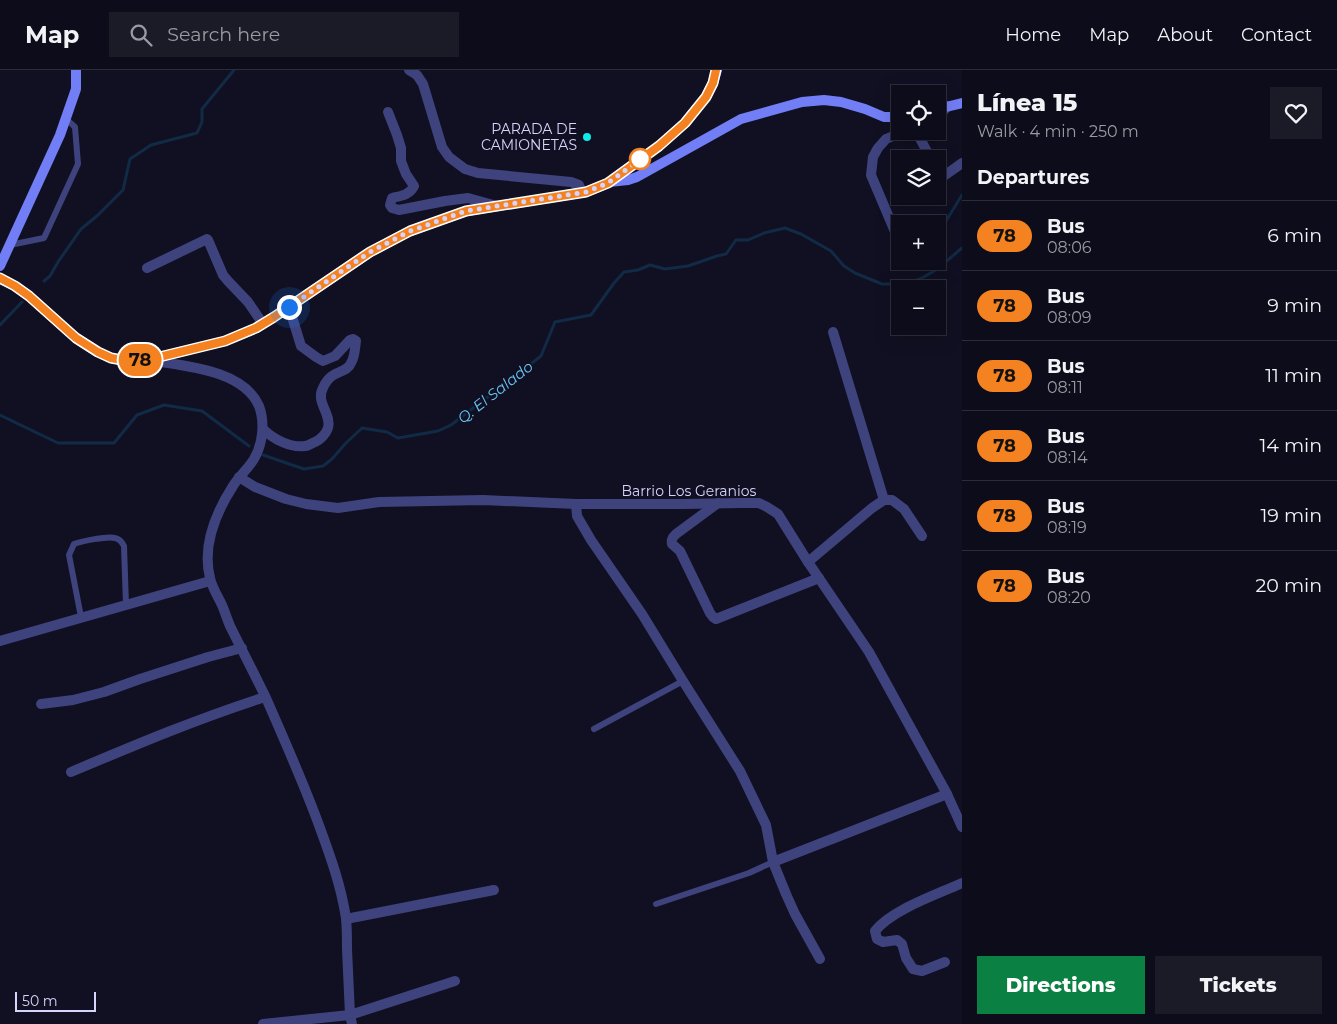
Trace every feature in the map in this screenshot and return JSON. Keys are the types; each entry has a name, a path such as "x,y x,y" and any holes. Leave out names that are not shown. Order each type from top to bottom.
{"main road":[{"path":"0,266 60,135 76,89 76,70"},
{"path":"608,183 659,146 685,123 706,97 713,83 716,70"},
{"path":"0,278 29,296 76,338 98,352 111,358 122,360 147,360 225,341 263,324 370,252 410,231 466,211 582,193 608,183 637,177 741,119 802,102 824,100 842,102 884,117 891,117"},
{"path":"948,106 962,103"}],"street":[{"path":"409,70 423,84 442,146 449,157 465,169 478,173 571,182 578,185 582,193"},
{"path":"388,112 398,135 401,161 406,174 414,186 406,194 392,198 390,205 392,208 399,210 468,198 497,206"},
{"path":"891,137 886,139 875,153 871,175 891,222"},
{"path":"946,172 962,163"},
{"path":"147,268 207,239 223,275 248,302 263,324"},
{"path":"263,429 272,437 290,445 305,446 320,440 328,428 328,418 320,393 332,376 346,369 351,364 354,351 356,341 353,339 335,356 323,361 316,358 302,346 289,307"},
{"path":"833,332 884,500"},
{"path":"147,360 220,374 233,380 253,396 259,406 263,429 260,445 255,458 232,487 219,513 210,534 207,564 210,581 230,627 265,697 305,787 336,871 346,919 351,1020"},
{"name":"Barrio Los Geranios","path":"239,477 255,487 286,499 306,504 338,508 379,502 483,500 576,504 759,503 778,514 869,652 947,794 962,827"},
{"path":"808,562 884,500 892,500 904,509 922,536"},
{"path":"718,503 676,534 671,541 680,551 713,617 716,618 819,578"},
{"path":"576,504 577,516 590,540 642,614 740,771 766,825 773,862 795,914 820,959"},
{"path":"0,641 210,581"},
{"path":"41,704 73,700 104,692 168,670 242,648"},
{"path":"71,772 157,736 265,697"},
{"path":"773,862 947,794"},
{"path":"945,962 922,971 913,969 906,958 902,944 897,940 883,942 877,939 875,931 895,913 962,883"},
{"path":"346,919 494,890"},
{"path":"263,1024 351,1020 455,981"}],"lane":[{"path":"10,245 44,238 78,164 75,127 66,119"},
{"path":"81,617 69,555 74,544 114,537 120,540 124,546 126,605"},
{"path":"594,729 683,681"},
{"path":"656,904 749,874 773,862"}],"waterway":[{"path":"44,281 50,276 81,229 123,190 130,159 151,145 197,133 202,122 202,109 234,70"},
{"path":"946,221 962,195"},
{"name":"Q. El Salado","path":"263,455 304,469 323,466 362,428 387,432 398,438 438,431 451,425 541,356 555,322 591,315 624,272 638,270 650,265 665,269 688,266 726,254 736,240 748,240 764,233 785,228 801,234 831,251 844,266 855,273 882,284 903,284 920,279 936,270 962,248"},
{"path":"0,325 22,302"},
{"path":"0,415 58,443 114,443 137,415 164,405 202,411 249,446"}],"bus line":[{"name":"78","path":"0,278 29,296 76,338 111,358 147,360 225,341 256,328 370,252 410,231 466,211 586,192 608,183 659,146 685,123 706,97 713,83 716,70"}],"place":[{"name":"PARADA DE CAMIONETAS","path":"587,137"}],"route":[{"path":"289,307 370,252 410,231 466,211 586,192 608,183 646,155 640,159"}]}
